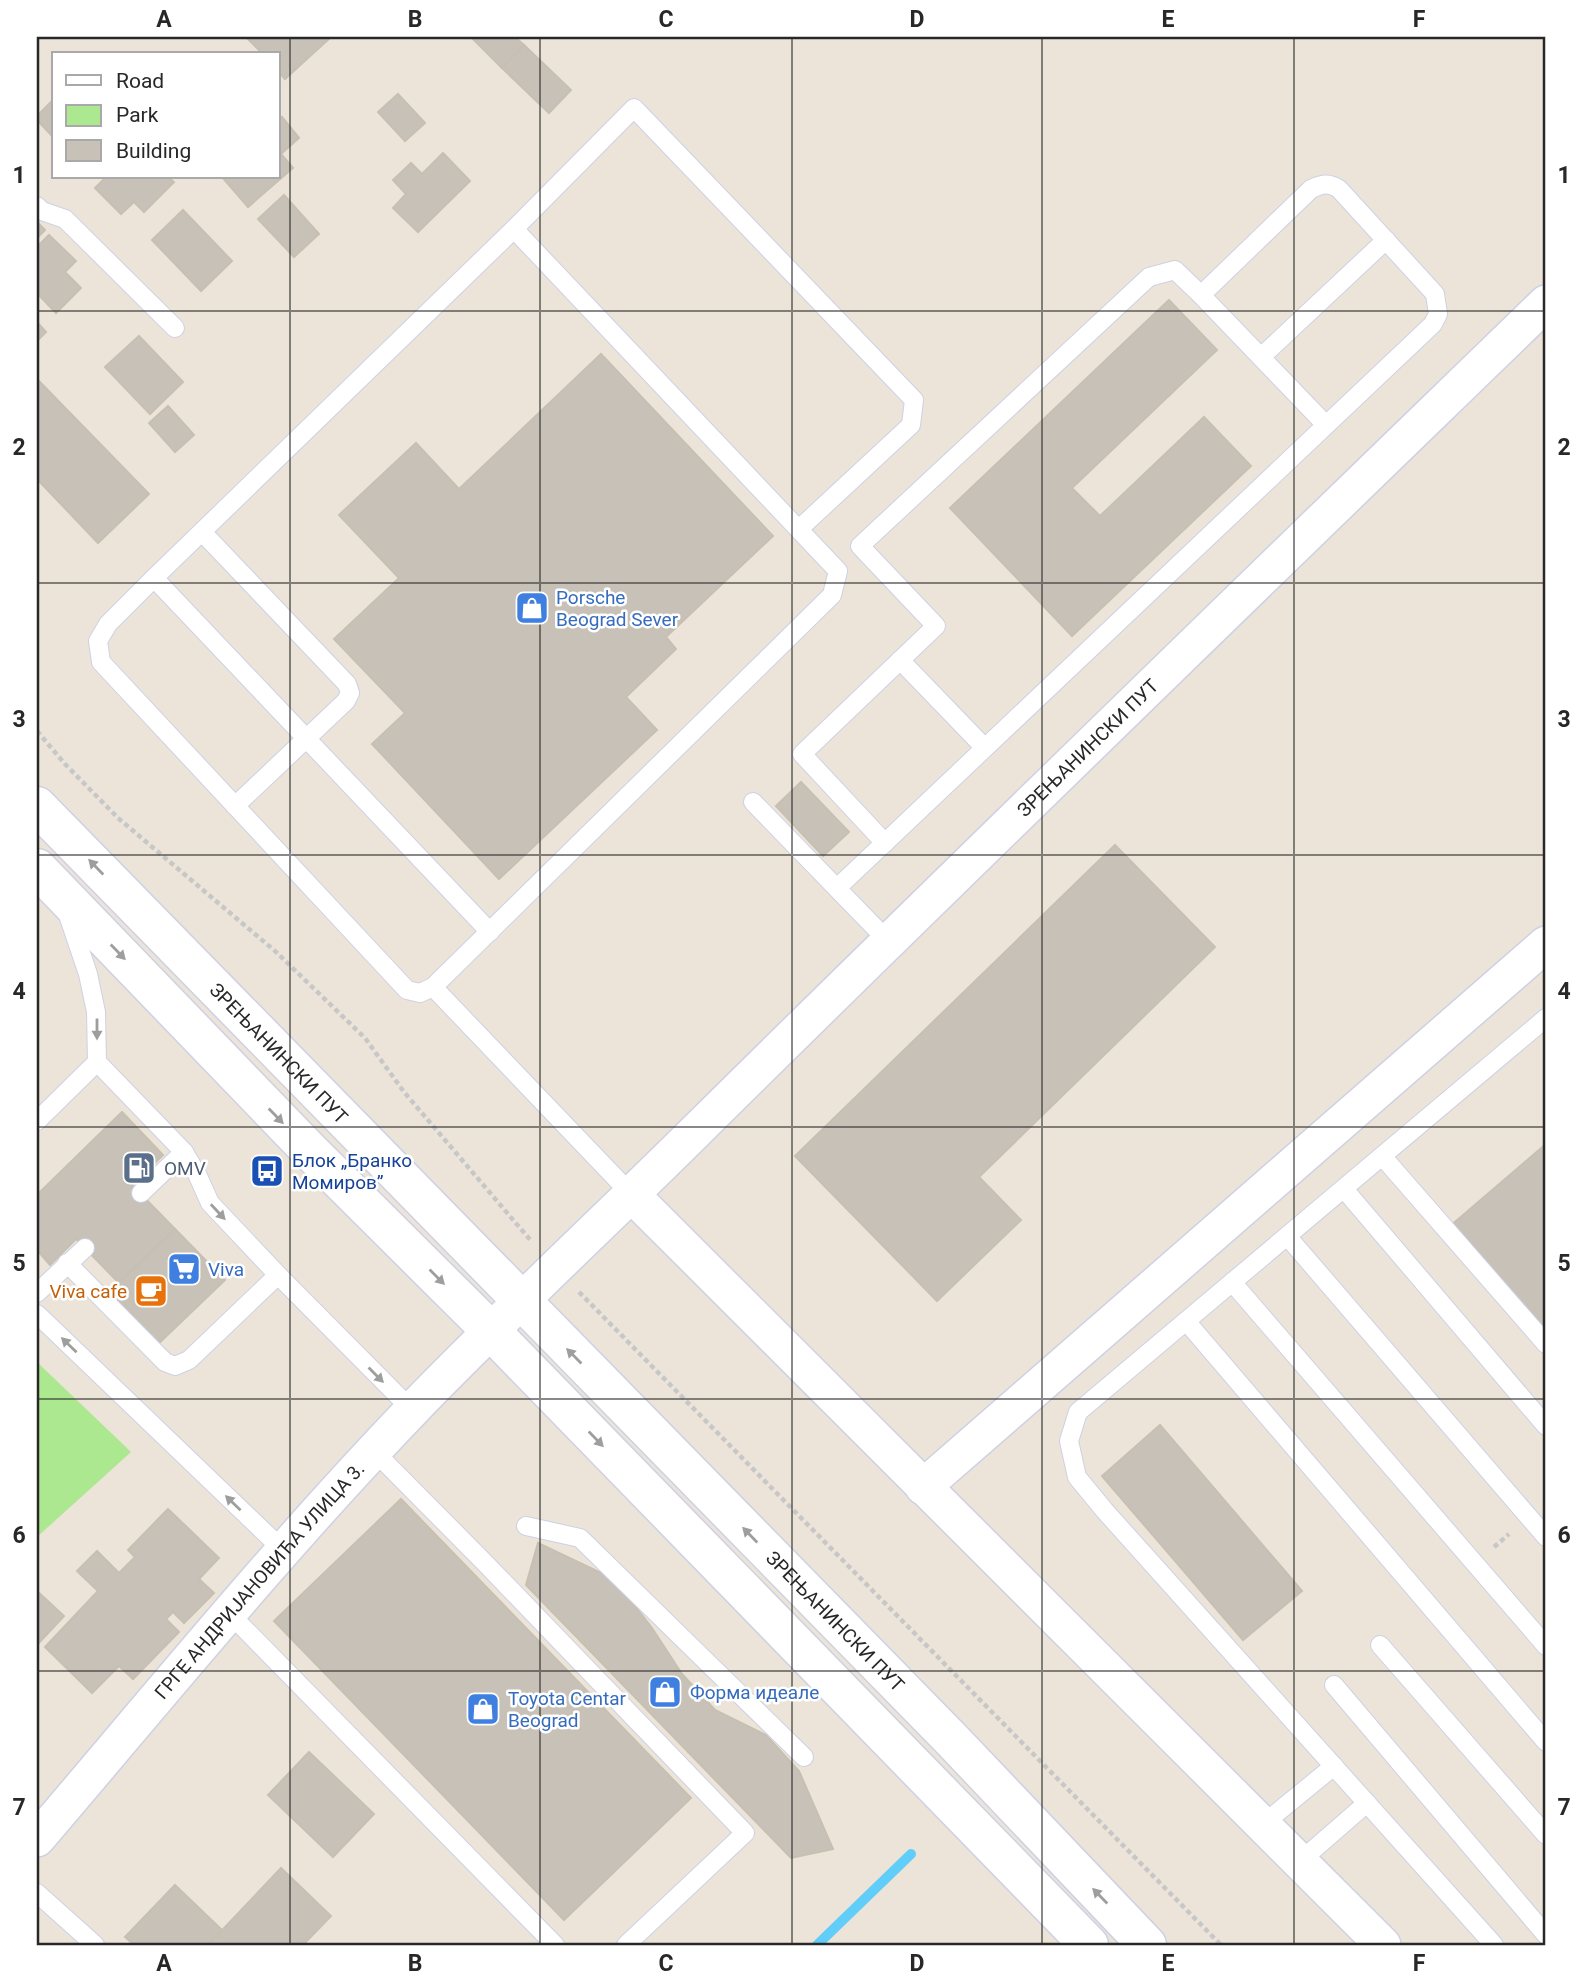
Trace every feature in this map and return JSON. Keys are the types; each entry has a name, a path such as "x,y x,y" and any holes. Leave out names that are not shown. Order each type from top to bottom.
{"main road":[{"name":"ЗРЕЊАНИНСКИ ПУТ","path":"37,806 953,1741 1147,1945"},
{"path":"49,880 1089,1945"}],"street":[{"name":"ЗРЕЊАНИНСКИ ПУТ","path":"491,1331 888,941 1546,303"},
{"path":"923,1487 1546,944"},
{"path":"631,1194 1383,1945"},
{"name":"ГРГЕ АНДРИЈАНОВИЋА УЛИЦА 3.","path":"37,1839 283,1550 412,1410 491,1331"}],"lane":[{"path":"514,229 838,571 832,595 433,987 420,993 407,990 101,662 98,641 108,624 514,229 634,108 914,400 911,425 799,529"},
{"path":"837,888 1433,324 1438,314 1435,294 1332,184 1322,184 1311,190 1201,295"},
{"path":"37,205 42,211 65,219 175,328"},
{"path":"1261,358 1386,240"},
{"path":"884,843 802,754 936,626 860,546 1149,276 1175,270 1326,425"},
{"path":"203,533 347,684 350,693 346,701 235,806"},
{"path":"154,578 489,932"},
{"path":"900,660 984,747"},
{"path":"753,802 888,941"},
{"path":"49,880 88,974 96,1012 97,1062 184,1152 210,1203 412,1410"},
{"path":"433,987 631,1194"},
{"path":"1494,1945 1105,1511 1077,1477 1069,1441 1078,1412 1546,1018"},
{"path":"37,1121 97,1062"},
{"path":"141,1194 184,1152"},
{"path":"1382,1156 1546,1345"},
{"path":"1344,1189 1546,1426"},
{"path":"1287,1236 1546,1537"},
{"path":"37,1293 85,1248"},
{"path":"67,1263 165,1362 175,1366 189,1360 278,1275"},
{"path":"1233,1282 1546,1646"},
{"path":"37,1314 283,1550"},
{"path":"1186,1321 1546,1742"},
{"path":"374,1452 486,1564 745,1833 626,1945"},
{"path":"526,1526 580,1538 804,1757"},
{"path":"229,1613 555,1945"},
{"path":"1380,1645 1546,1835"},
{"path":"1334,1685 1546,1935"},
{"path":"1262,1825 1334,1766"},
{"path":"1298,1863 1367,1803"},
{"path":"37,1893 95,1945"}],"path":[{"path":"37,731 118,818 275,951 365,1038 404,1092 555,1269 1221,1945"}],"green space":[{"path":"37,1362 131,1452 37,1537"}],"building":[{"path":"246,37 331,37 285,79 280,73 280,52 261,52"},
{"path":"471,37 515,37 524,45 502,68"},
{"path":"524,45 571,90 549,113 502,68"},
{"path":"398,94 425,123 405,141 378,112"},
{"path":"52,101 52,136 37,120 37,116"},
{"path":"282,117 299,138 281,154 293,168 248,207 223,178 280,178"},
{"path":"443,153 470,181 418,232 393,208 406,194 393,180 411,163 422,174"},
{"path":"105,178 169,178 174,182 144,212 134,202 121,214 95,188"},
{"path":"284,195 319,234 294,257 258,219"},
{"path":"183,210 232,261 201,291 152,240"},
{"path":"37,222 45,230 37,238"},
{"path":"49,235 76,261 65,272 81,288 56,313 37,293 37,247"},
{"path":"1169,300 1217,350 1072,488 1100,516 1204,417 1251,466 1072,636 950,508"},
{"path":"37,322 46,332 37,341"},
{"path":"139,336 183,382 150,414 105,367"},
{"name":"Porsche Beograd Sever","path":"601,354 773,536 666,637 676,649 626,697 657,730 499,879 372,744 405,713 334,639 399,578 339,515 416,443 459,489"},
{"path":"37,379 149,494 98,543 37,479"},
{"path":"168,406 194,435 175,452 149,423"},
{"path":"801,782 849,832 823,856 776,806"},
{"path":"1115,845 1215,947 979,1177 1021,1220 937,1301 795,1156"},
{"path":"122,1112 163,1155 132,1185 175,1229 119,1283 76,1239 50,1265 37,1250 37,1195"},
{"path":"1546,1144 1546,1339 1449,1227"},
{"path":"175,1229 225,1280 157,1345 107,1294"},
{"path":"1160,1425 1302,1591 1243,1640 1102,1476"},
{"name":"Toyota Centar Beograd","path":"401,1499 691,1798 564,1920 274,1621"},
{"path":"168,1509 219,1558 199,1579 214,1593 184,1623 173,1612 166,1619 179,1632 133,1679 119,1666 92,1693 45,1647 98,1591 77,1571 97,1551 119,1573 135,1557 128,1550"},
{"name":"Форма идеале","path":"538,1543 614,1579 652,1628 682,1674 715,1710 766,1735 799,1771 833,1849 791,1858 526,1585"},
{"path":"37,1591 64,1616 37,1645"},
{"path":"309,1752 374,1814 333,1857 268,1795"},
{"path":"281,1868 331,1916 303,1945 208,1945"},
{"path":"175,1885 222,1930 208,1945 134,1945 125,1937"}],"waterway":[{"path":"817,1945 911,1854"}],"place":[{"name":"Porsche Beograd Sever","path":"532,608"},
{"name":"OMV","path":"139,1168"},
{"name":"Блок „Бранко Момиров”","path":"267,1171"},
{"name":"Viva","path":"184,1269"},
{"name":"Viva cafe","path":"151,1291"},
{"name":"Форма идеале","path":"665,1692"},
{"name":"Toyota Centar Beograd","path":"483,1709"}]}
